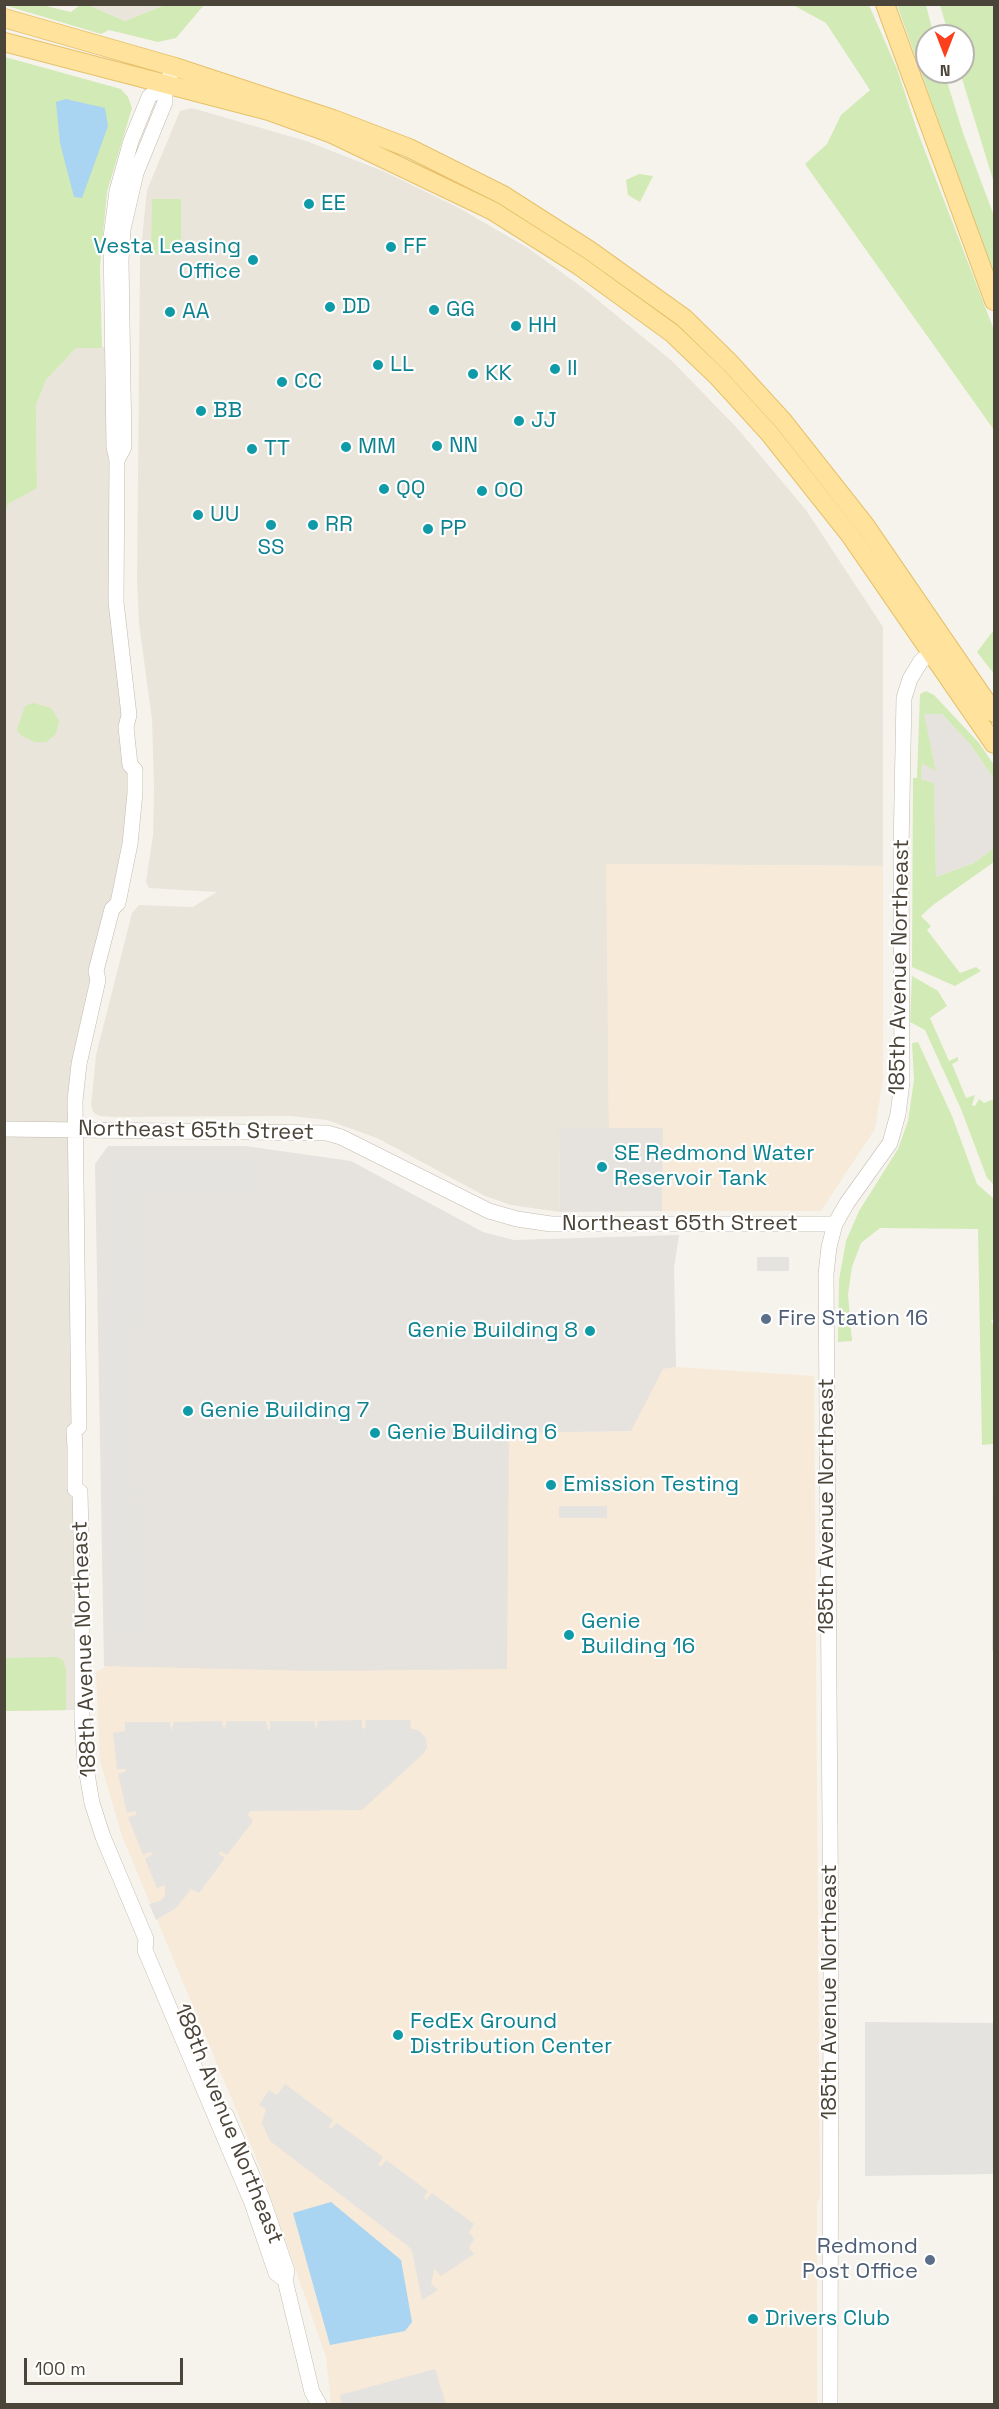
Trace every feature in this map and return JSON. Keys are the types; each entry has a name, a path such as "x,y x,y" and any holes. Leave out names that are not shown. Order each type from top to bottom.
{"main road":[{"path":"885,4 994,301"},
{"path":"4,18 175,66 333,119 409,148 503,195 589,250 684,318 730,363 783,421 865,525 994,744"},
{"path":"4,42 268,111 330,133 401,165 503,217 578,265 672,333 717,375 769,433 938,648 994,712"}],"street":[{"name":"188th Avenue Northeast","path":"175,66 165,84 165,102 136,173 123,229 121,260 124,447 117,460 116,602 129,715 126,727 130,765 135,770 130,844 118,903 112,909 96,971 98,980 79,1064 75,1130 79,1427 74,1431 75,1489 80,1492 85,1762 92,1803 103,1837 146,1939 145,1950 249,2194 276,2273 285,2280 314,2400"},
{"name":"185th Avenue Northeast","path":"830,2404 831,1966 826,1274 829,1247 836,1224 847,1203 890,1143 898,1114 902,1082 901,849 904,698 910,679 921,662 938,648"},
{"name":"Northeast 65th Street","path":"4,1130 327,1132 489,1211 517,1219 551,1224 836,1224"}],"shaded area":[{"path":"88,5 165,5 125,21"},
{"path":"192,108 306,141 383,171 459,208 528,248 583,288 672,361 737,428 806,510 883,627 883,866 607,864 609,1128 559,1128 560,1212 511,1205 485,1196 377,1138 327,1120 291,1116 112,1117 94,1113 91,1106 96,1055 132,913 139,905 193,907 217,892 149,888 146,882 153,835 154,788 152,720 139,623 137,582 140,259 147,190 180,111"},
{"path":"113,347 116,602 135,793 79,1064 82,1710 5,1711 5,512 8,504 37,487 36,405 46,380 76,348"},
{"path":"923,714 942,714 970,744 994,779 994,848 974,863 936,877 934,783 921,779 922,762 936,770"},
{"path":"606,864 883,866 883,1080 875,1129 821,1211 662,1211 663,1128 609,1128"},
{"path":"559,1128 663,1128 662,1211 560,1212"},
{"path":"108,1146 245,1146 351,1161 483,1232 514,1240 679,1235 674,1268 676,1367 663,1369 631,1431 509,1433 507,1669 316,1671 104,1666 95,1164"},
{"path":"115,1157 257,1158 257,1191 141,1192 142,1305 138,1346 140,1521 146,1632 112,1632 106,1530 104,1343 109,1286 108,1166 115,1166"},
{"path":"757,1257 789,1257 789,1271 757,1271"},
{"path":"676,1367 814,1376 820,2197 817,2203 817,2404 331,2404 326,2357 260,2167 122,1836 100,1761 96,1672 509,1433 631,1431 663,1369"},
{"path":"993,1444 994,1651 992,1651"},
{"path":"559,1506 607,1506 607,1518 559,1518"},
{"path":"362,1720 362,1728 365,1729 366,1720 410,1720 411,1729 418,1730 426,1738 427,1747 423,1754 362,1810 250,1811 248,1815 253,1821 227,1855 220,1851 219,1854 225,1858 199,1893 191,1889 176,1908 156,1920 149,1904 160,1901 165,1896 165,1885 157,1888 145,1859 153,1854 150,1852 143,1855 128,1817 136,1815 136,1811 127,1813 118,1774 125,1772 126,1769 117,1769 113,1733 125,1731 125,1722 170,1722 171,1731 174,1722 222,1721 224,1730 227,1721 266,1721 268,1730 270,1721 314,1721 316,1729 318,1721"},
{"path":"865,2022 994,2023 994,2174 865,2176"},
{"path":"285,2084 333,2120 329,2126 330,2129 337,2123 383,2157 378,2165 382,2166 386,2160 428,2191 424,2197 426,2200 432,2193 474,2224 469,2232 474,2239 469,2248 474,2254 441,2276 434,2270 431,2284 438,2290 422,2300 412,2251 408,2246 270,2141 262,2123 266,2109 259,2105 269,2090 277,2095"},
{"path":"435,2369 446,2404 342,2404 340,2395"}],"green space":[{"path":"4,5 42,5 71,12 80,5 88,5 125,21 165,5 204,5 176,38 158,42 109,30 101,34"},
{"path":"793,5 869,5 897,69 918,133 994,330 994,430 805,164 827,144 841,115 870,90 826,23"},
{"path":"897,5 926,5 931,24 915,24 915,55"},
{"path":"940,5 994,5 994,183 964,84 975,84 975,24 946,24"},
{"path":"5,57 121,89 128,97 132,108 107,192 100,266 102,348 76,348 46,380 36,405 37,488 8,504 5,512"},
{"path":"925,84 948,84 963,133 994,216 994,276"},
{"path":"639,174 653,176 640,202 628,195 626,180"},
{"path":"152,199 181,199 181,255 151,254"},
{"path":"994,631 994,674 977,652"},
{"path":"926,691 934,695 979,743 994,765 994,779 970,744 942,714 924,714 936,771 922,763 921,779 934,783 936,877 974,863 994,848 994,862 921,916 931,926 927,930 960,973 976,967 981,971 955,986 912,967 913,778 917,778 920,694"},
{"path":"33,703 51,708 59,721 56,734 46,742 35,742 22,736 17,730 25,706"},
{"path":"912,976 938,991 947,1006 930,1018 949,1061 958,1057 958,1061 952,1064 966,1098 975,1095 972,1105 975,1106 979,1099 984,1103 994,1099 994,1185 987,1178 961,1109 925,1030 910,1022"},
{"path":"918,1042 952,1116 977,1184 994,1199 994,1318 991,1321 994,1326 993,1444 982,1445 978,1229 880,1228 861,1243 852,1267 848,1294 852,1341 838,1342 839,1280 846,1241 859,1211 898,1149 908,1121 914,1080 912,1043"},
{"path":"56,1657 63,1660 66,1670 66,1710 5,1711 5,1658"}],"water":[{"path":"66,99 105,108 108,126 82,198 74,197 60,143 56,102"},
{"path":"331,2202 401,2260 412,2322 405,2331 330,2345 293,2213"}],"place":[{"name":"EE","path":"309,204"},
{"name":"FF","path":"391,247"},
{"name":"Vesta Leasing Office","path":"253,260"},
{"name":"DD","path":"330,307"},
{"name":"GG","path":"434,310"},
{"name":"AA","path":"170,312"},
{"name":"HH","path":"516,326"},
{"name":"LL","path":"378,365"},
{"name":"II","path":"555,369"},
{"name":"KK","path":"473,374"},
{"name":"CC","path":"282,382"},
{"name":"BB","path":"201,411"},
{"name":"JJ","path":"519,421"},
{"name":"NN","path":"437,446"},
{"name":"MM","path":"346,447"},
{"name":"TT","path":"252,449"},
{"name":"QQ","path":"384,489"},
{"name":"OO","path":"482,491"},
{"name":"UU","path":"198,515"},
{"name":"SS","path":"271,525"},
{"name":"RR","path":"313,525"},
{"name":"PP","path":"428,529"},
{"name":"SE Redmond Water Reservoir Tank","path":"602,1167"},
{"name":"Fire Station 16","path":"766,1319"},
{"name":"Genie Building 8","path":"590,1331"},
{"name":"Genie Building 7","path":"188,1411"},
{"name":"Genie Building 6","path":"375,1433"},
{"name":"Emission Testing","path":"551,1485"},
{"name":"Genie Building 16","path":"569,1635"},
{"name":"FedEx Ground Distribution Center","path":"398,2035"},
{"name":"Redmond Post Office","path":"930,2260"},
{"name":"Drivers Club","path":"753,2319"}]}
